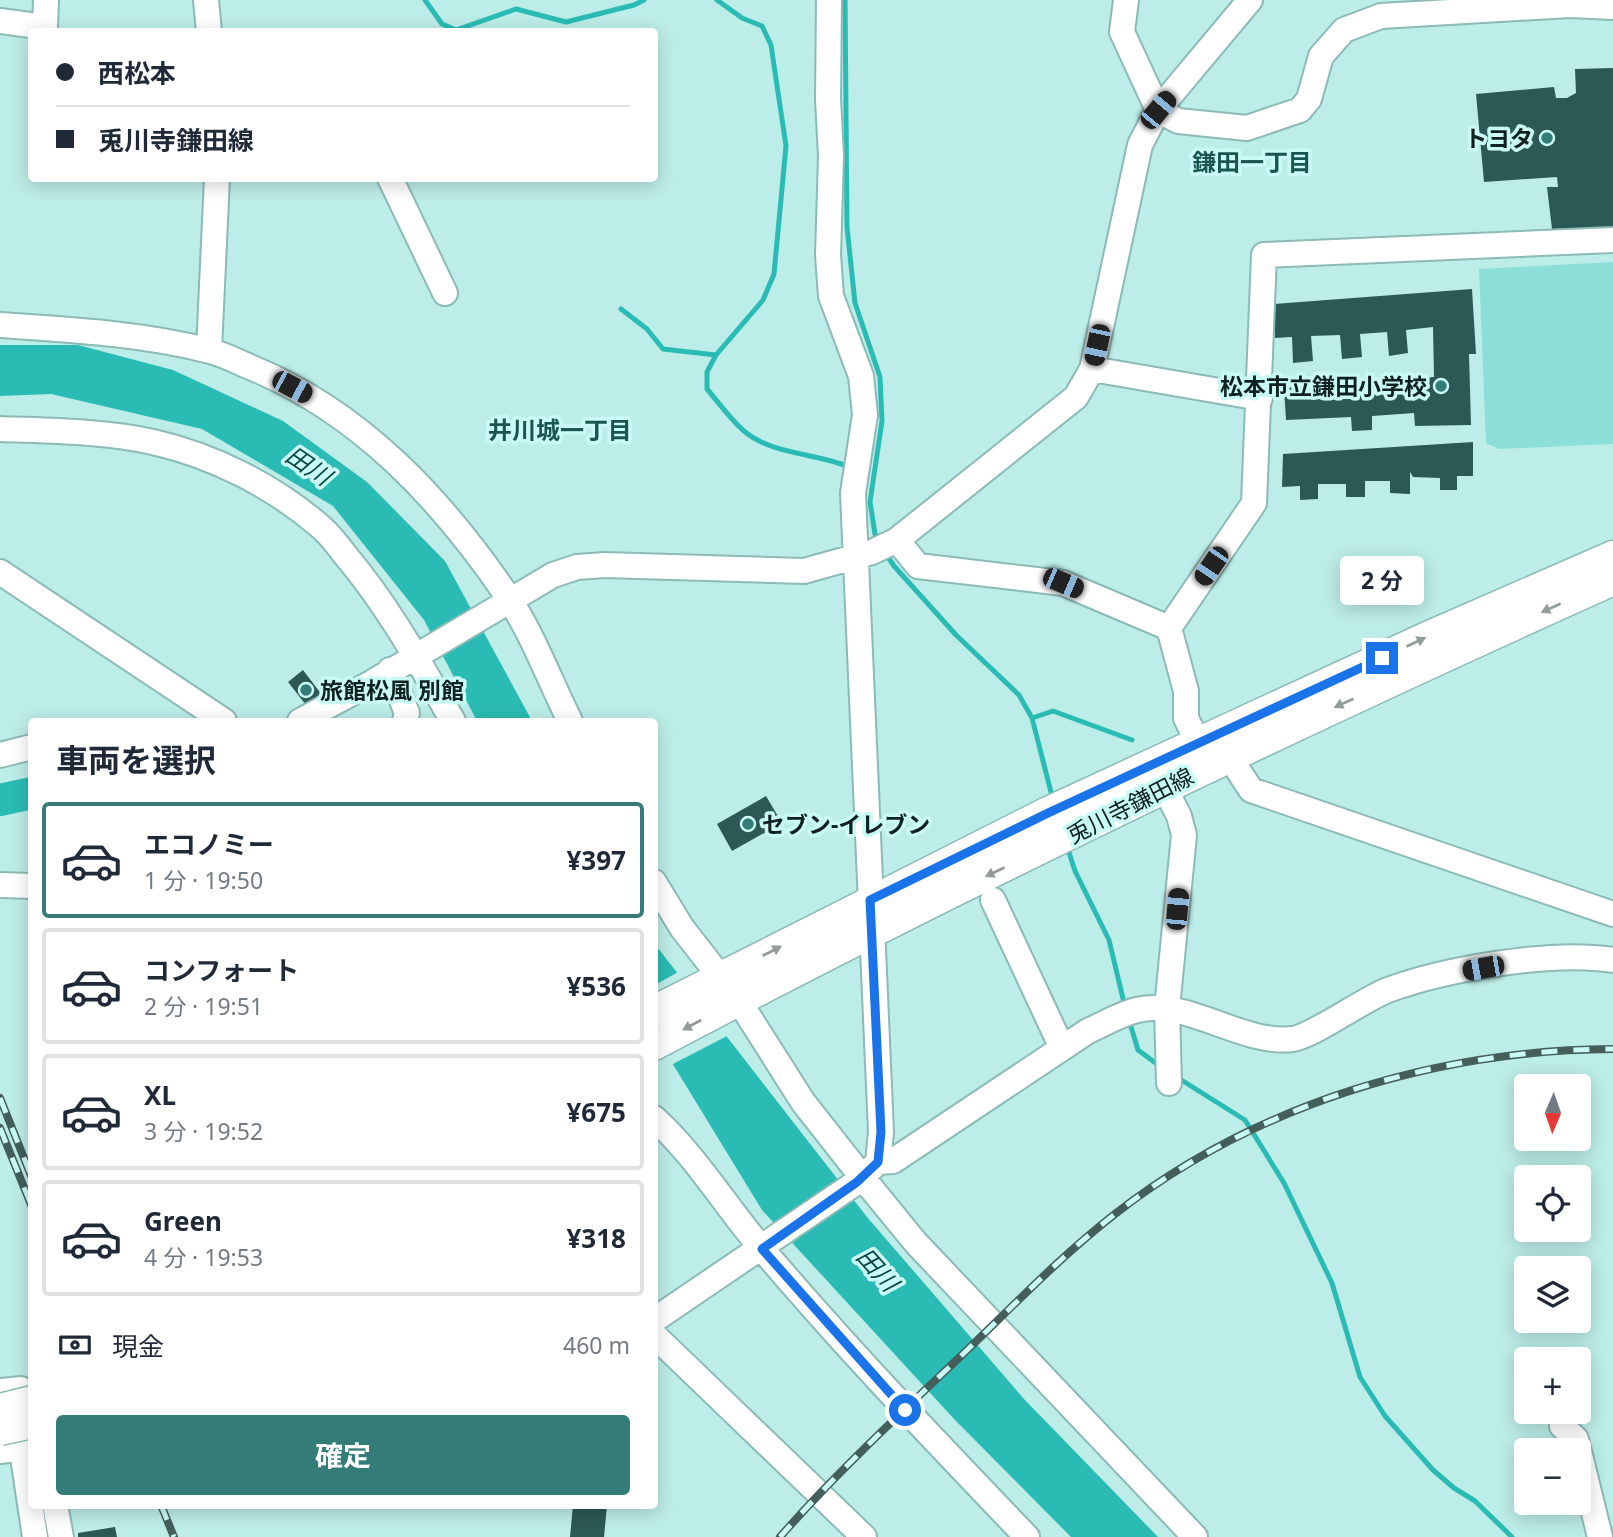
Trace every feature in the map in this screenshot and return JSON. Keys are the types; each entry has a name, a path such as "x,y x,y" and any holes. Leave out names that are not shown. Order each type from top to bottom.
{"main road":[{"name":"兎川寺鎌田線","path":"658,1010 725,992 871,931 1065,838 1158,775 1217,743 1613,556"},
{"name":"兎川寺鎌田線","path":"1217,743 1613,580"},
{"name":"兎川寺鎌田線","path":"658,1042 725,992 870,900 1057,809 1158,775"},
{"path":"0,1409 28,1404"}],"street":[{"path":"0,21 45,27 46,0"},
{"path":"206,0 209,28"},
{"path":"829,0 828,99 831,156 828,255 831,296 861,376 865,415 857,473 878,548 870,900 881,1132 866,1174"},
{"path":"1126,0 1122,32 1158,110 1178,121 1247,128 1300,110 1309,99 1321,56 1344,30 1381,16 1570,5 1613,7"},
{"path":"306,718 371,683 553,575 577,567 605,565 804,571 878,548 1076,397 1092,369 1140,145 1158,110 1250,0"},
{"path":"209,351 217,182"},
{"path":"392,182 445,293"},
{"path":"1168,628 1254,503 1264,255 1613,240"},
{"path":"0,325 146,337 209,351 271,376 313,398 374,441 428,492 505,602 568,718"},
{"path":"1092,369 1259,398"},
{"path":"0,429 152,442 190,453 241,474 274,492 324,529 382,601 419,654 451,718"},
{"path":"878,548 918,566 1063,583 1168,628"},
{"path":"0,572 219,718"},
{"path":"1168,628 1186,691 1186,718 1217,743 1251,790 1613,914"},
{"path":"390,670 407,713 406,718"},
{"path":"0,755 28,748"},
{"path":"1158,775 1179,816 1184,835 1167,1008 1169,1083"},
{"path":"0,885 28,886"},
{"path":"658,888 725,992 803,1102 866,1174 916,1243 1195,1537"},
{"path":"993,900 1062,1048"},
{"path":"658,1317 765,1247 866,1174 893,1161 1062,1048 1128,1013 1167,1008 1246,1033 1294,1039 1387,990 1448,975 1553,956 1583,955 1613,960"},
{"path":"658,1122 672,1134 905,1410 1027,1537"},
{"path":"658,1339 864,1537"},
{"path":"0,1391 21,1389 28,1396"},
{"path":"0,1399 14,1398 17,1440 28,1488"},
{"path":"1562,1426 1576,1439 1600,1537"},
{"path":"31,1509 35,1537"},
{"path":"56,1509 61,1537"}],"shaded area":[{"path":"1613,262 1613,444 1499,449 1486,443 1479,269"}],"water":[{"name":"田川","path":"0,345 78,345 173,370 283,421 367,482 445,561 530,718 475,718 424,620 333,506 202,429 51,394 0,396"},
{"name":"田川","path":"658,948 867,1217 1024,1399 1158,1537 1071,1537 955,1420 762,1210 658,1040"}],"pier":[{"path":"680,971 729,1035 669,1066 658,1048 658,983"}],"building":[{"name":"トヨタ","path":"1613,68 1613,227 1552,229 1547,187 1558,187 1557,177 1484,182 1476,94 1554,87 1556,98 1567,98 1576,93 1575,69"},
{"path":"1472,289 1476,354 1469,354 1471,425 1415,426 1414,413 1372,416 1372,430 1352,431 1351,417 1286,420 1284,388 1434,377 1433,327 1406,330 1408,353 1389,356 1387,332 1360,334 1362,357 1342,359 1340,335 1311,336 1313,361 1293,363 1292,337 1275,338 1274,304"},
{"path":"1473,442 1473,476 1457,476 1457,490 1440,490 1440,478 1413,477 1410,472 1410,494 1390,493 1390,481 1365,481 1365,497 1346,497 1346,484 1318,484 1318,499 1300,500 1300,486 1282,487 1283,454"},
{"name":"旅館松風 別館","path":"303,670 325,699 310,710 288,682"},
{"path":"766,796 782,823 732,851 717,824"},
{"path":"573,1509 607,1509 604,1537 570,1537"},
{"path":"115,1527 117,1537 78,1537 78,1533"}],"waterway":[{"path":"425,0 442,24 451,28"},
{"path":"462,28 516,9 566,22 644,0"},
{"path":"717,0 742,18 762,26 771,45 786,146 774,274 763,300 716,355 707,372 707,389 734,422 755,439 781,449 849,467"},
{"path":"845,0 847,227 855,303 880,377 882,421 870,502 875,534 880,542"},
{"path":"621,309 647,329 663,349 716,355"},
{"path":"886,554 956,635 1019,695 1032,718 1053,800"},
{"path":"1032,718 1053,711 1132,740"},
{"path":"0,800 28,794"},
{"path":"1067,846 1075,871 1109,940 1125,1007"},
{"path":"1129,1020 1138,1050 1161,1067"},
{"path":"1175,1076 1245,1120 1284,1183 1332,1283 1360,1377 1385,1416 1433,1470 1475,1501 1512,1537"}],"railway":[{"path":"780,1537 870,1443 1056,1264 1115,1214 1170,1175 1227,1142 1288,1114 1350,1091 1415,1073 1480,1060 1547,1052 1613,1049"},
{"path":"0,1098 28,1168"},
{"path":"0,1128 28,1197"},
{"path":"163,1509 174,1537"}],"place":[{"name":"トヨタ","path":"1547,138"},
{"name":"松本市立鎌田小学校","path":"1441,386"},
{"name":"旅館松風 別館","path":"306,690"},
{"name":"セブン-イレブン","path":"748,824"}],"district":[{"name":"鎌田一丁目","path":"1252,161"},
{"name":"井川城一丁目","path":"560,429"}],"route":[{"path":"905,1410 762,1249 857,1182 878,1162 881,1132 870,900 1048,813 1382,658"}]}
